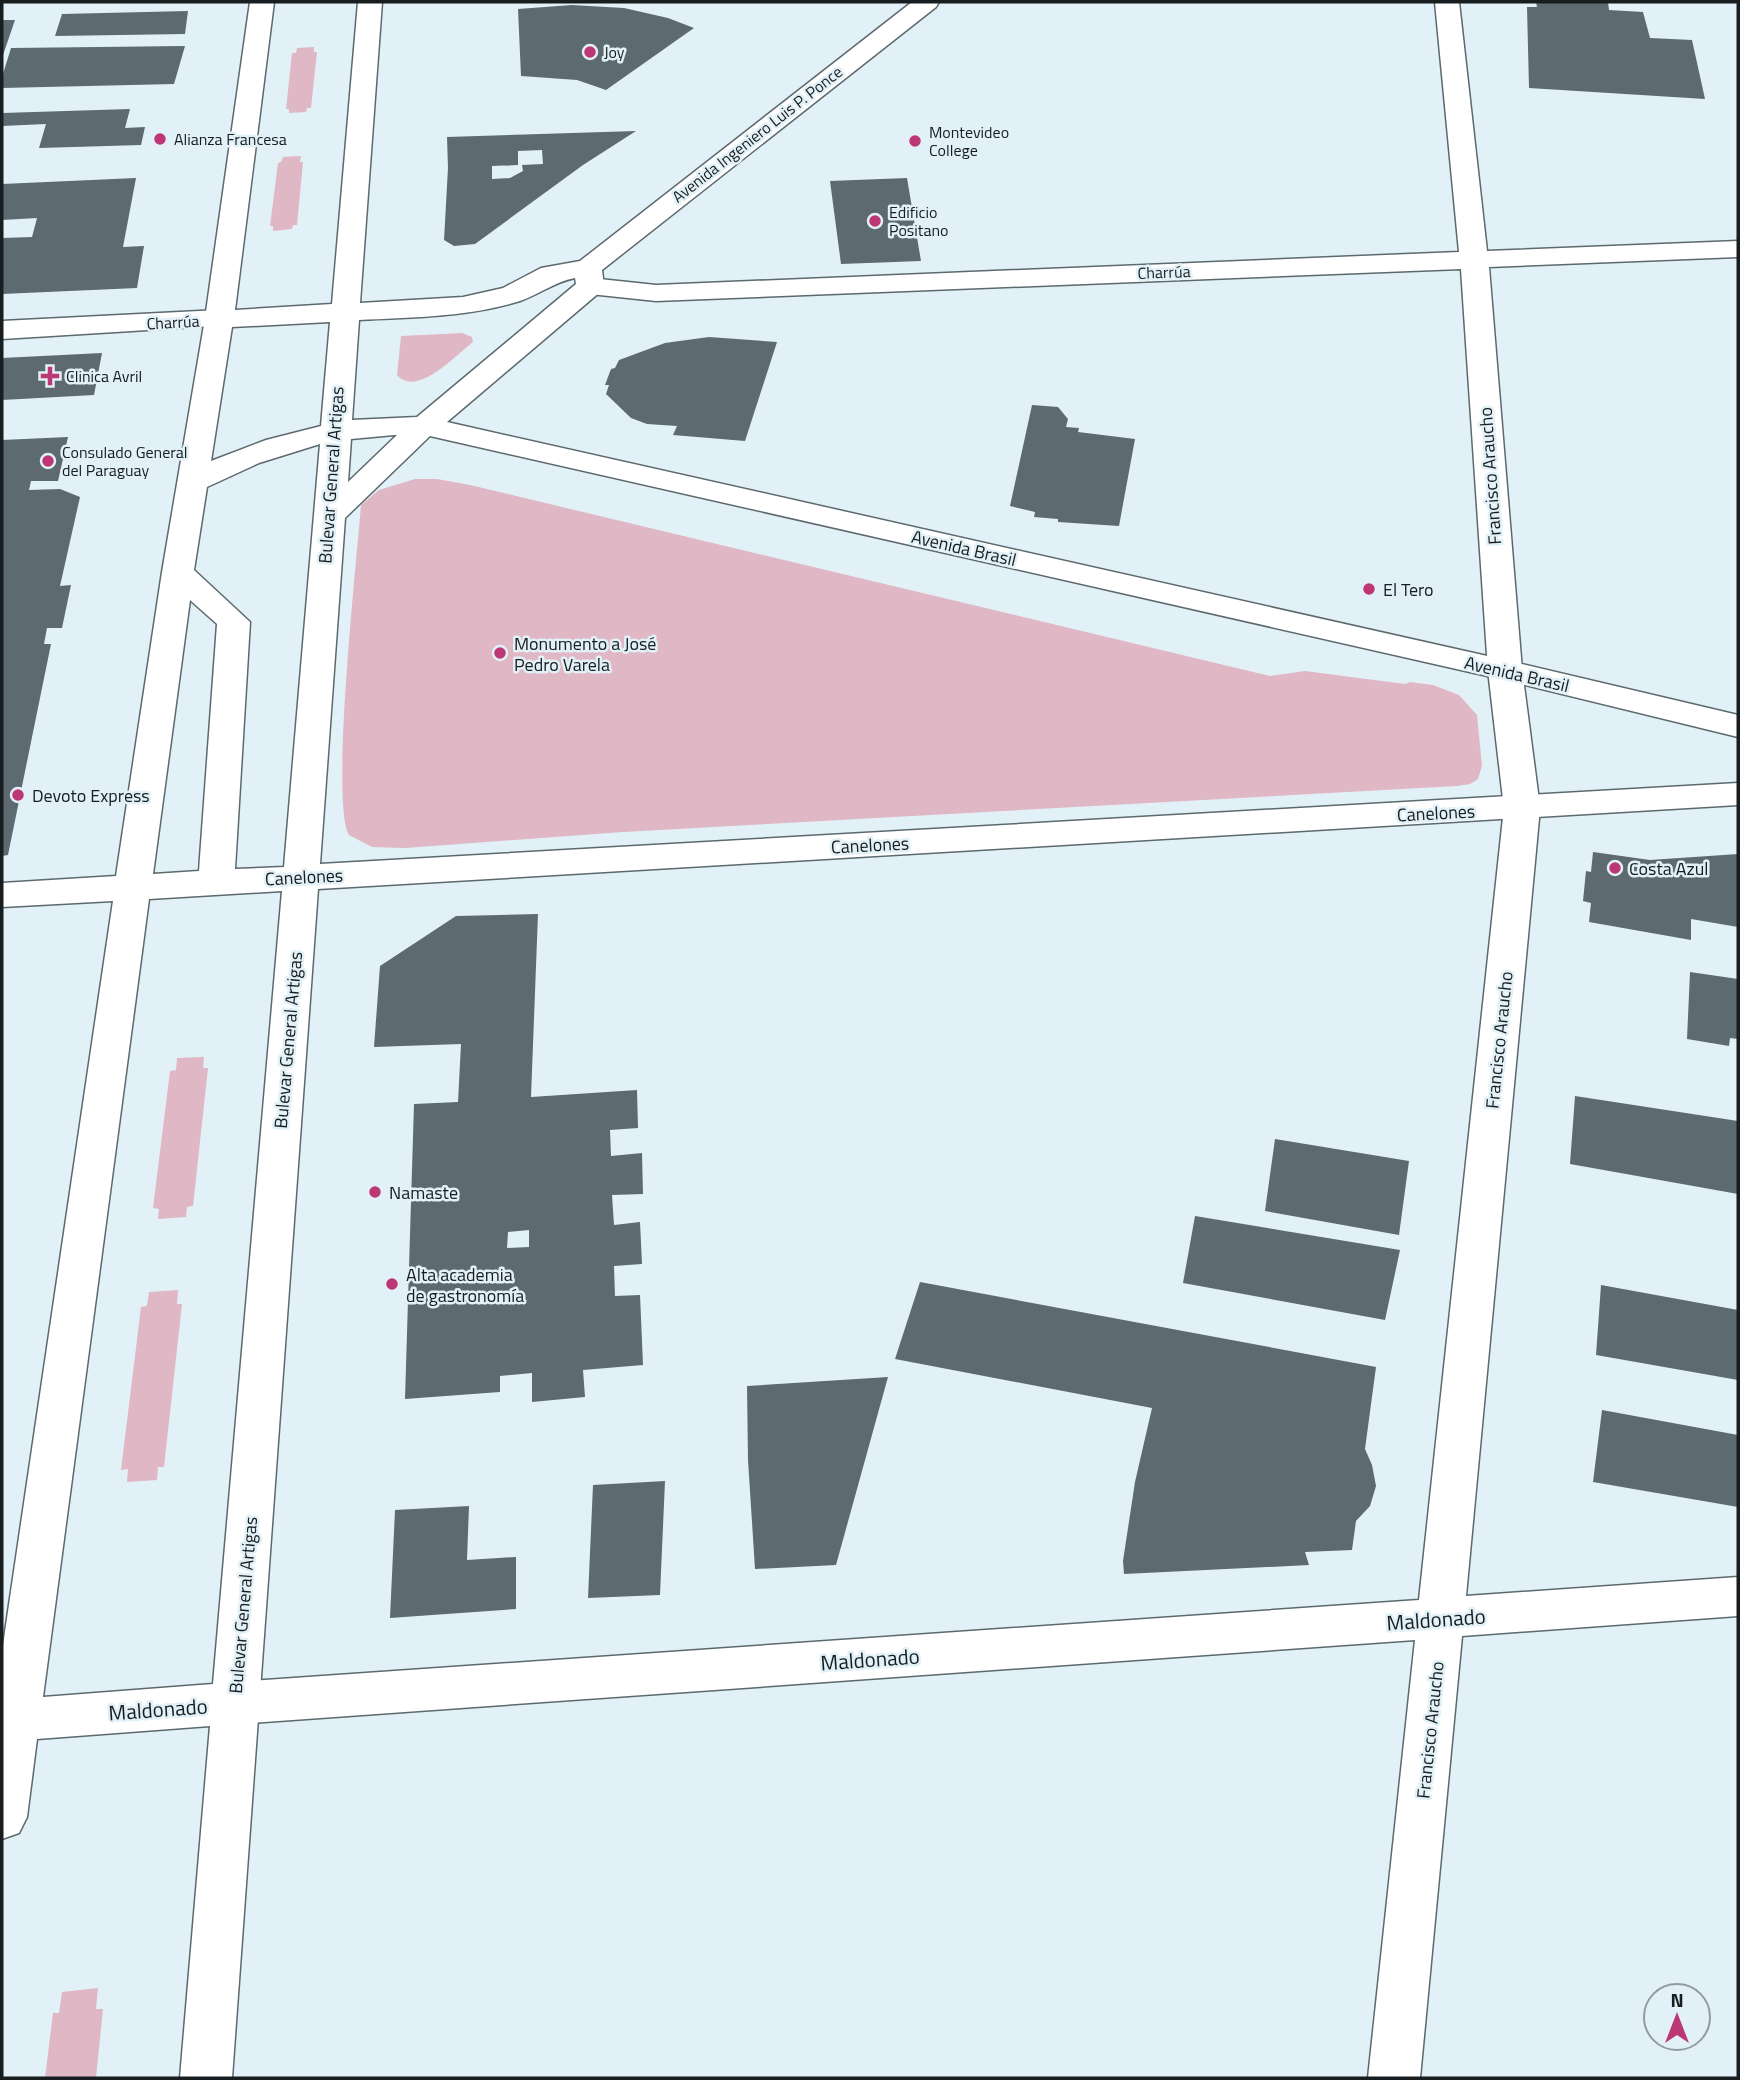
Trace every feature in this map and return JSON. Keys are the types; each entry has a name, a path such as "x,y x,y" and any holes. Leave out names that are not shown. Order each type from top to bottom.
{"street":[{"path":"2,1817 9,1720 178,572 219,319 262,2"},
{"name":"Bulevar General Artigas","path":"206,2078 370,2"},
{"name":"Avenida Ingeniero Luis P. Ponce","path":"328,517 589,277 927,2"},
{"name":"Francisco Araucho","path":"1394,2078 1522,808 1504,670 1474,260 1447,2"},
{"name":"Charrúa","path":"589,277 656,293 1738,249"},
{"name":"Avenida Ingeniero Luis P. Ponce","path":"344,314 413,311 490,301 513,294 551,274 589,277"},
{"name":"Charrúa","path":"2,330 344,314"},
{"name":"Avenida Brasil","path":"194,482 259,452 334,433 372,427 424,426 1504,670 1738,726"},
{"path":"178,572 234,622 217,844 217,882"},
{"name":"Canelones","path":"2,895 1738,794"},
{"name":"Maldonado","path":"9,1720 1738,1597"}],"shaded area":[{"path":"314,47 314,52 317,52 311,108 307,108 306,112 289,113 289,109 286,109 292,53 296,53 297,48"},
{"path":"301,156 300,162 303,162 297,225 293,225 292,229 273,231 273,226 270,226 278,163 283,157"},
{"path":"462,333 472,337 473,342 436,372 415,381 405,381 397,375 401,336"},
{"path":"415,479 437,479 470,485 1270,676 1305,671 1433,685 1459,695 1477,715 1482,766 1478,779 1470,784 1457,786 623,832 405,848 372,847 349,835 344,814 342,778 346,678 361,505 379,490"},
{"path":"204,1057 203,1068 208,1068 193,1206 187,1207 186,1217 158,1219 159,1209 153,1208 170,1071 176,1070 177,1058"},
{"path":"178,1290 177,1304 182,1304 164,1467 158,1467 157,1480 127,1482 128,1469 121,1470 141,1307 147,1306 149,1292"},
{"path":"98,1988 96,2009 103,2009 96,2078 45,2078 53,2013 59,2013 62,1992"}],"building":[{"path":"1536,2 1608,2 1609,10 1643,12 1650,38 1692,40 1705,99 1529,88 1527,7 1537,7"},
{"name":"Joy","path":"572,5 624,8 668,18 694,28 606,90 577,80 521,76 518,9"},
{"path":"188,11 185,34 55,36 62,14"},
{"path":"2,20 15,20 2,58"},
{"path":"185,46 174,84 2,88 2,77 11,48"},
{"path":"130,109 125,128 145,127 141,145 39,148 46,124 2,126 2,113"},
{"path":"636,131 583,165 475,244 454,246 444,240 447,137","holes":["542,150 543,164 522,165 523,171 510,178 492,179 492,166 518,165 518,151"]},
{"path":"136,178 123,247 144,246 137,288 2,294 2,238 32,237 37,218 2,220 2,184"},
{"name":"Edificio Positano","path":"907,178 921,261 841,264 830,181"},
{"path":"709,337 777,342 745,441 673,435 677,426 647,424 631,418 606,394 609,385 605,385 611,369 615,368 619,360 665,343"},
{"name":"Clinica Avril","path":"102,353 94,395 2,400 2,358"},
{"path":"1032,405 1058,407 1068,419 1066,427 1079,428 1078,432 1135,439 1119,526 1058,522 1058,519 1034,517 1035,512 1010,506"},
{"path":"68,437 58,481 31,481 29,490 60,489 80,497 60,586 71,585 62,628 47,628 44,644 51,644 8,855 2,856 2,440"},
{"path":"1593,852 1650,860 1738,854 1738,927 1691,919 1691,940 1589,922 1591,903 1583,901 1586,871 1591,872"},
{"path":"538,914 531,1097 637,1090 638,1128 610,1130 611,1156 642,1153 643,1194 612,1195 614,1225 640,1222 642,1264 614,1266 615,1296 640,1295 643,1365 583,1370 585,1397 532,1402 532,1373 500,1376 500,1392 405,1399 414,1104 458,1102 461,1044 374,1047 380,966 456,916","holes":["529,1230 529,1247 507,1248 508,1232"]},
{"path":"1690,972 1738,979 1738,1039 1730,1038 1729,1046 1687,1039"},
{"path":"1575,1096 1738,1121 1738,1194 1570,1164"},
{"path":"1275,1139 1409,1161 1399,1235 1265,1211"},
{"path":"1195,1216 1400,1250 1385,1320 1183,1283"},
{"path":"920,1282 1376,1367 1365,1449 1372,1465 1376,1486 1370,1506 1356,1521 1352,1550 1305,1552 1309,1565 1124,1574 1123,1561 1135,1482 1152,1408 895,1359"},
{"path":"1601,1285 1738,1310 1738,1380 1596,1355"},
{"path":"888,1377 836,1565 755,1569 748,1460 747,1386"},
{"path":"1602,1410 1738,1435 1738,1507 1593,1482"},
{"path":"665,1481 660,1595 588,1598 593,1485"},
{"path":"469,1506 467,1560 516,1557 516,1609 390,1618 395,1510"}],"place":[{"name":"Joy","path":"590,52"},
{"name":"Alianza Francesa","path":"160,139"},
{"name":"Montevideo College","path":"915,141"},
{"name":"Edificio Positano","path":"875,221"},
{"name":"Clinica Avril","path":"50,376"},
{"name":"Consulado General del Paraguay","path":"48,461"},
{"name":"El Tero","path":"1369,589"},
{"name":"Monumento a José Pedro Varela","path":"500,653"},
{"name":"Devoto Express","path":"18,795"},
{"name":"Costa Azul","path":"1615,868"},
{"name":"Namaste","path":"375,1192"},
{"name":"Alta academia de gastronomía","path":"392,1284"}]}
